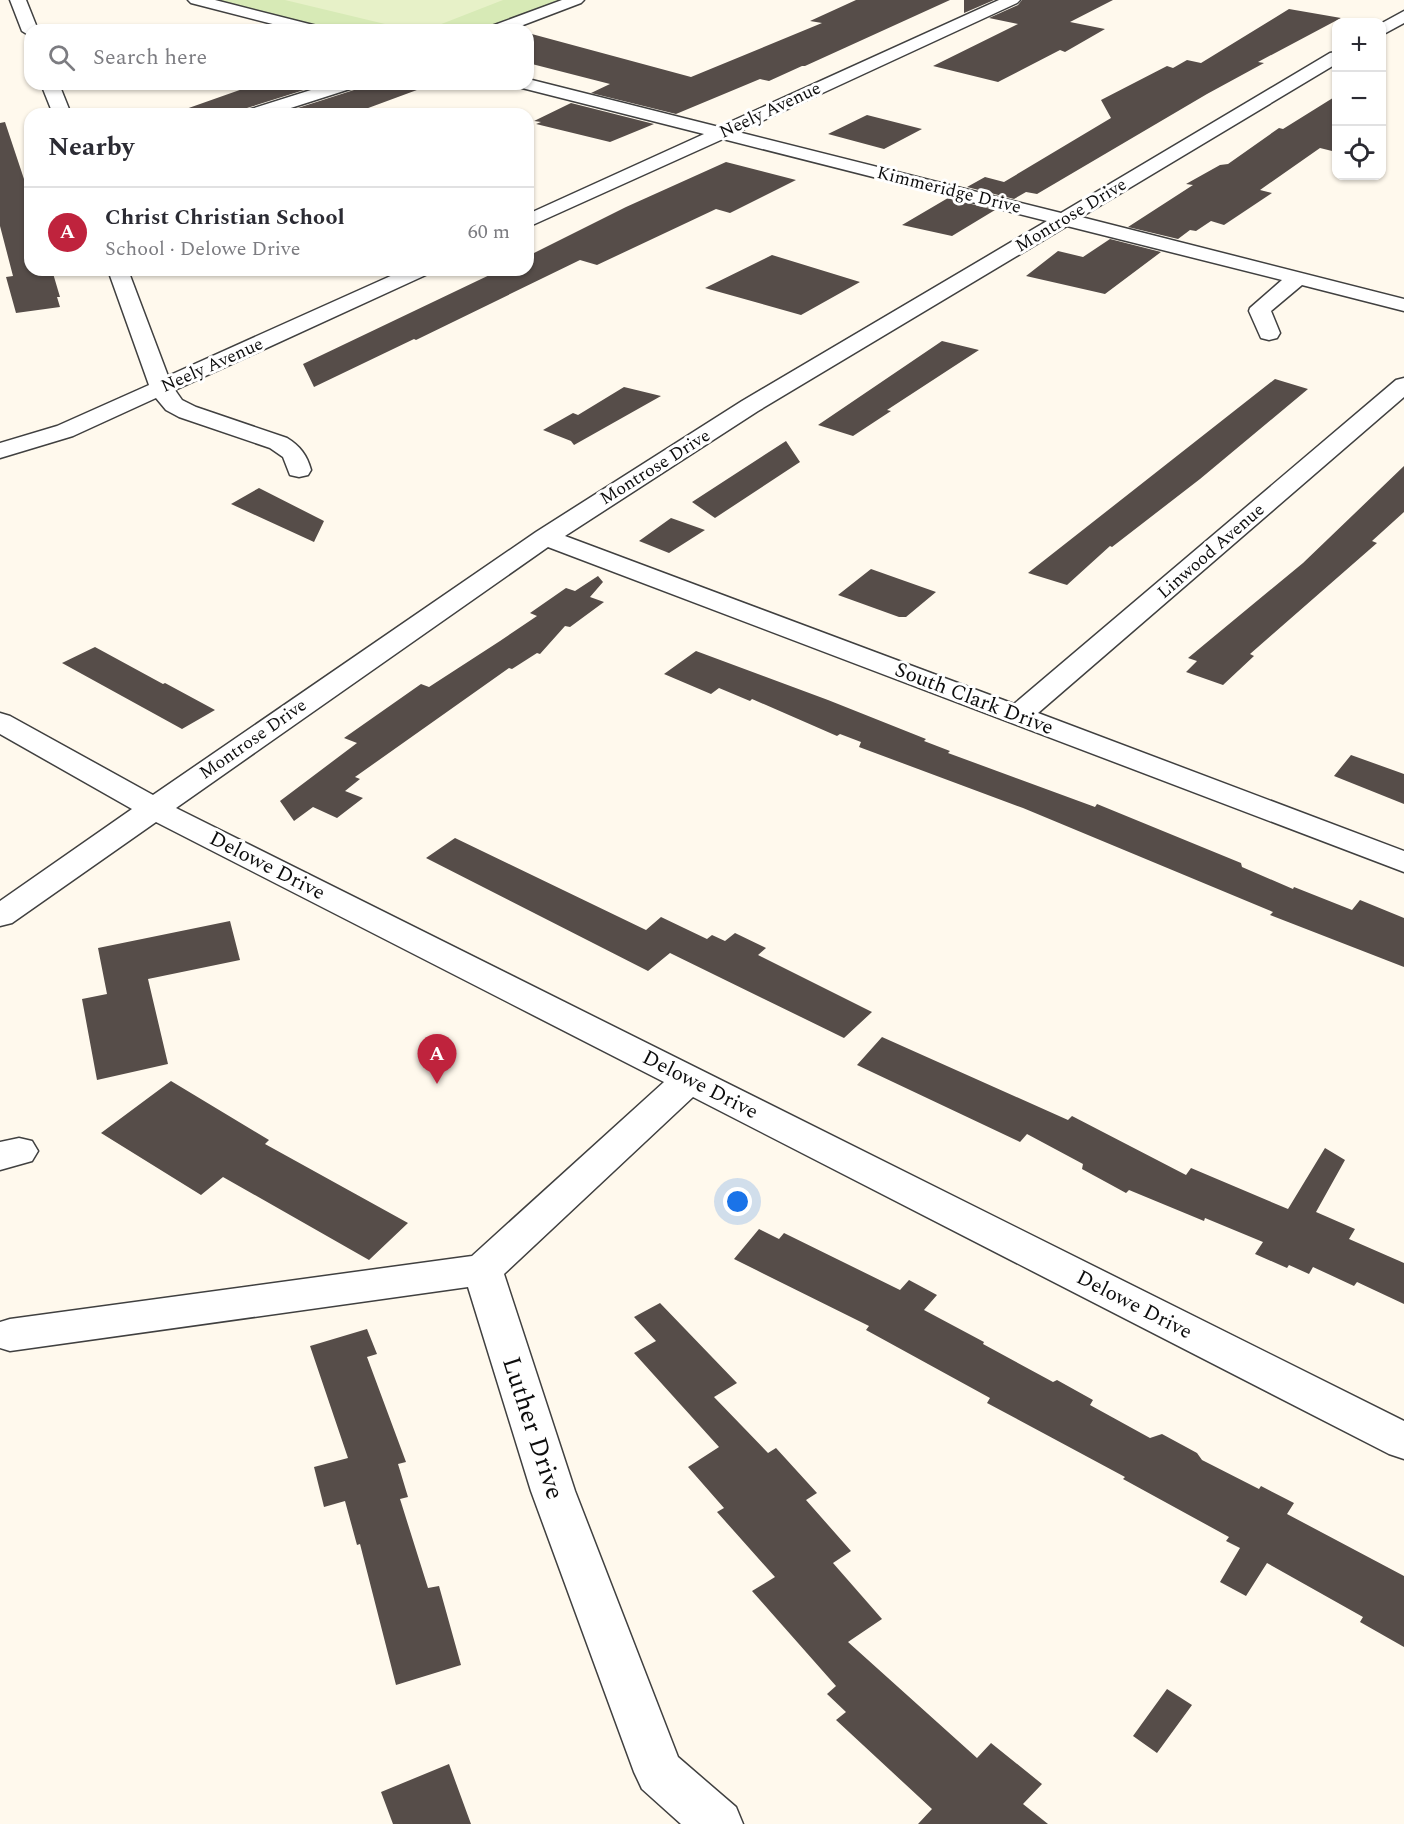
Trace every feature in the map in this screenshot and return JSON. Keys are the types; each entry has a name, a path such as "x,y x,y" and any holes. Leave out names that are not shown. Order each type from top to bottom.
{"street":[{"path":"18,0 27,24"},
{"path":"196,0 291,24"},
{"path":"511,24 576,0"},
{"name":"Neely Avenue","path":"534,218 1012,0"},
{"path":"1386,27 1404,16"},
{"name":"Montrose Drive","path":"0,916 545,537 750,406 1332,59"},
{"name":"Kimmeridge Drive","path":"534,86 1404,305"},
{"path":"52,90 60,108"},
{"path":"273,108 328,90"},
{"path":"120,276 166,398 174,405 203,420 249,433 286,448 297,459 299,470"},
{"name":"Neely Avenue","path":"0,451 65,431 408,276"},
{"path":"1269,333 1261,308 1298,278"},
{"name":"Linwood Avenue","path":"1018,716 1404,385"},
{"name":"South Clark Drive","path":"545,537 1404,862"},
{"name":"Delowe Drive","path":"0,723 154,808 1404,1441"},
{"path":"10,1335 483,1270 689,1080"},
{"name":"Luther Drive","path":"483,1270 553,1491 658,1772 718,1824"}],"green space":[{"path":"212,0 579,0 513,24 302,24"},
{"path":"285,0 503,0 441,24 385,24"}],"building":[{"path":"856,0 950,0 769,81 760,79 676,114 591,93 610,84 534,65 534,35 691,77 822,23 810,21"},
{"path":"964,0 994,0 964,13"},
{"path":"1022,0 1113,0 1070,22 1105,29 1065,52 1060,50 998,82 933,66 1018,24 989,18 1018,5"},
{"path":"1289,9 1341,18 1332,18 1332,23 1258,62 1264,63 1037,194 1026,192 1014,199 967,187 985,177 1004,182 1111,118 1101,100 1167,66 1173,68 1187,60 1201,63"},
{"path":"240,90 304,90 247,108 189,108"},
{"path":"354,90 417,90 368,108 298,108"},
{"path":"1332,98 1332,151 1320,148 1260,190 1272,193 1224,225 1211,221 1196,231 1190,230 1178,239 1128,227 1193,185 1186,184 1220,165 1228,164 1279,128 1283,129"},
{"path":"571,103 654,124 610,142 536,124 541,122 534,121"},
{"path":"867,115 922,129 884,149 828,134"},
{"path":"5,122 24,179 24,276 54,276 60,297 57,297 60,307 16,313 6,277 13,276 0,226 0,123"},
{"path":"726,162 796,180 730,213 716,209 597,265 580,260 314,387 303,364 487,276 534,276 534,253 626,207"},
{"path":"948,198 995,210 952,236 902,225"},
{"path":"1110,239 1161,252 1105,294 1026,276 1058,251 1083,257"},
{"path":"772,255 860,282 801,315 705,288"},
{"path":"942,341 979,350 887,410 891,411 853,436 818,425"},
{"path":"1275,379 1308,389 1200,479 1112,547 1110,546 1067,585 1028,573"},
{"path":"624,387 661,396 574,445 571,441 543,430 573,413 578,415"},
{"path":"786,441 800,462 715,518 692,502"},
{"path":"1404,466 1404,512 1372,541 1377,543 1250,654 1254,656 1223,685 1186,672 1197,661 1188,658 1303,563"},
{"path":"259,488 324,521 314,542 231,504"},
{"path":"671,518 705,530 669,553 639,541"},
{"path":"871,569 936,592 906,617 899,617 838,595"},
{"path":"598,576 603,582 590,597 604,602 570,627 565,626 540,654 537,653 512,669 509,668 355,777 360,779 345,791 363,798 337,818 313,807 294,821 280,801 357,743 344,738 421,684 429,687 537,616 530,613 566,588 575,591"},
{"path":"95,647 215,710 182,729 62,663"},
{"path":"696,651 926,739 924,741 950,751 948,753 1095,807 1097,804 1241,863 1242,867 1293,889 1294,887 1352,910 1360,900 1404,918 1404,967 1270,915 1273,912 1023,808 859,747 861,742 840,734 837,736 752,699 750,701 719,688 711,694 664,674"},
{"path":"1351,755 1404,774 1404,804 1334,776"},
{"path":"455,838 646,930 661,917 707,939 712,935 725,941 735,933 766,948 758,955 872,1012 844,1038 670,953 648,971 426,858"},
{"path":"230,921 240,960 148,979 168,1064 97,1080 82,999 107,994 98,948"},
{"path":"882,1037 1068,1120 1072,1116 1186,1175 1191,1168 1288,1209 1325,1148 1345,1160 1316,1212 1355,1229 1349,1239 1404,1263 1404,1304 1357,1282 1354,1286 1313,1267 1309,1274 1289,1265 1287,1268 1255,1254 1263,1242 1129,1190 1126,1193 1082,1169 1083,1164 1027,1134 1020,1142 857,1065"},
{"path":"171,1081 269,1140 265,1144 408,1223 369,1260 223,1177 201,1195 101,1133"},
{"path":"759,1229 779,1239 784,1233 900,1290 909,1280 937,1295 924,1310 1053,1382 1057,1380 1093,1400 1090,1405 1150,1438 1162,1434 1197,1453 1202,1460 1259,1489 1261,1486 1294,1503 1287,1514 1404,1576 1404,1647 1360,1622 1363,1617 1267,1563 1246,1596 1220,1582 1240,1548 1226,1541 1229,1537 1123,1479 1125,1477 987,1403 990,1398 866,1330 869,1326 734,1259"},
{"path":"660,1303 737,1383 714,1397 768,1453 776,1448 817,1493 806,1500 851,1551 833,1563 882,1619 848,1642 977,1758 991,1743 1042,1784 1023,1804 1048,1824 918,1824 932,1809 836,1720 846,1712 827,1694 836,1686 752,1591 775,1577 717,1512 724,1508 688,1467 719,1447 634,1353 656,1341 634,1317"},
{"path":"367,1329 377,1354 367,1357 406,1462 398,1464 408,1497 400,1499 428,1588 439,1586 461,1665 396,1685 360,1544 357,1545 345,1501 324,1507 314,1467 348,1458 310,1346"},
{"path":"1167,1689 1192,1705 1157,1753 1133,1736"},
{"path":"449,1764 471,1824 393,1824 381,1792"}],"place":[{"name":"Christ Christian School","path":"437,1084"}]}
